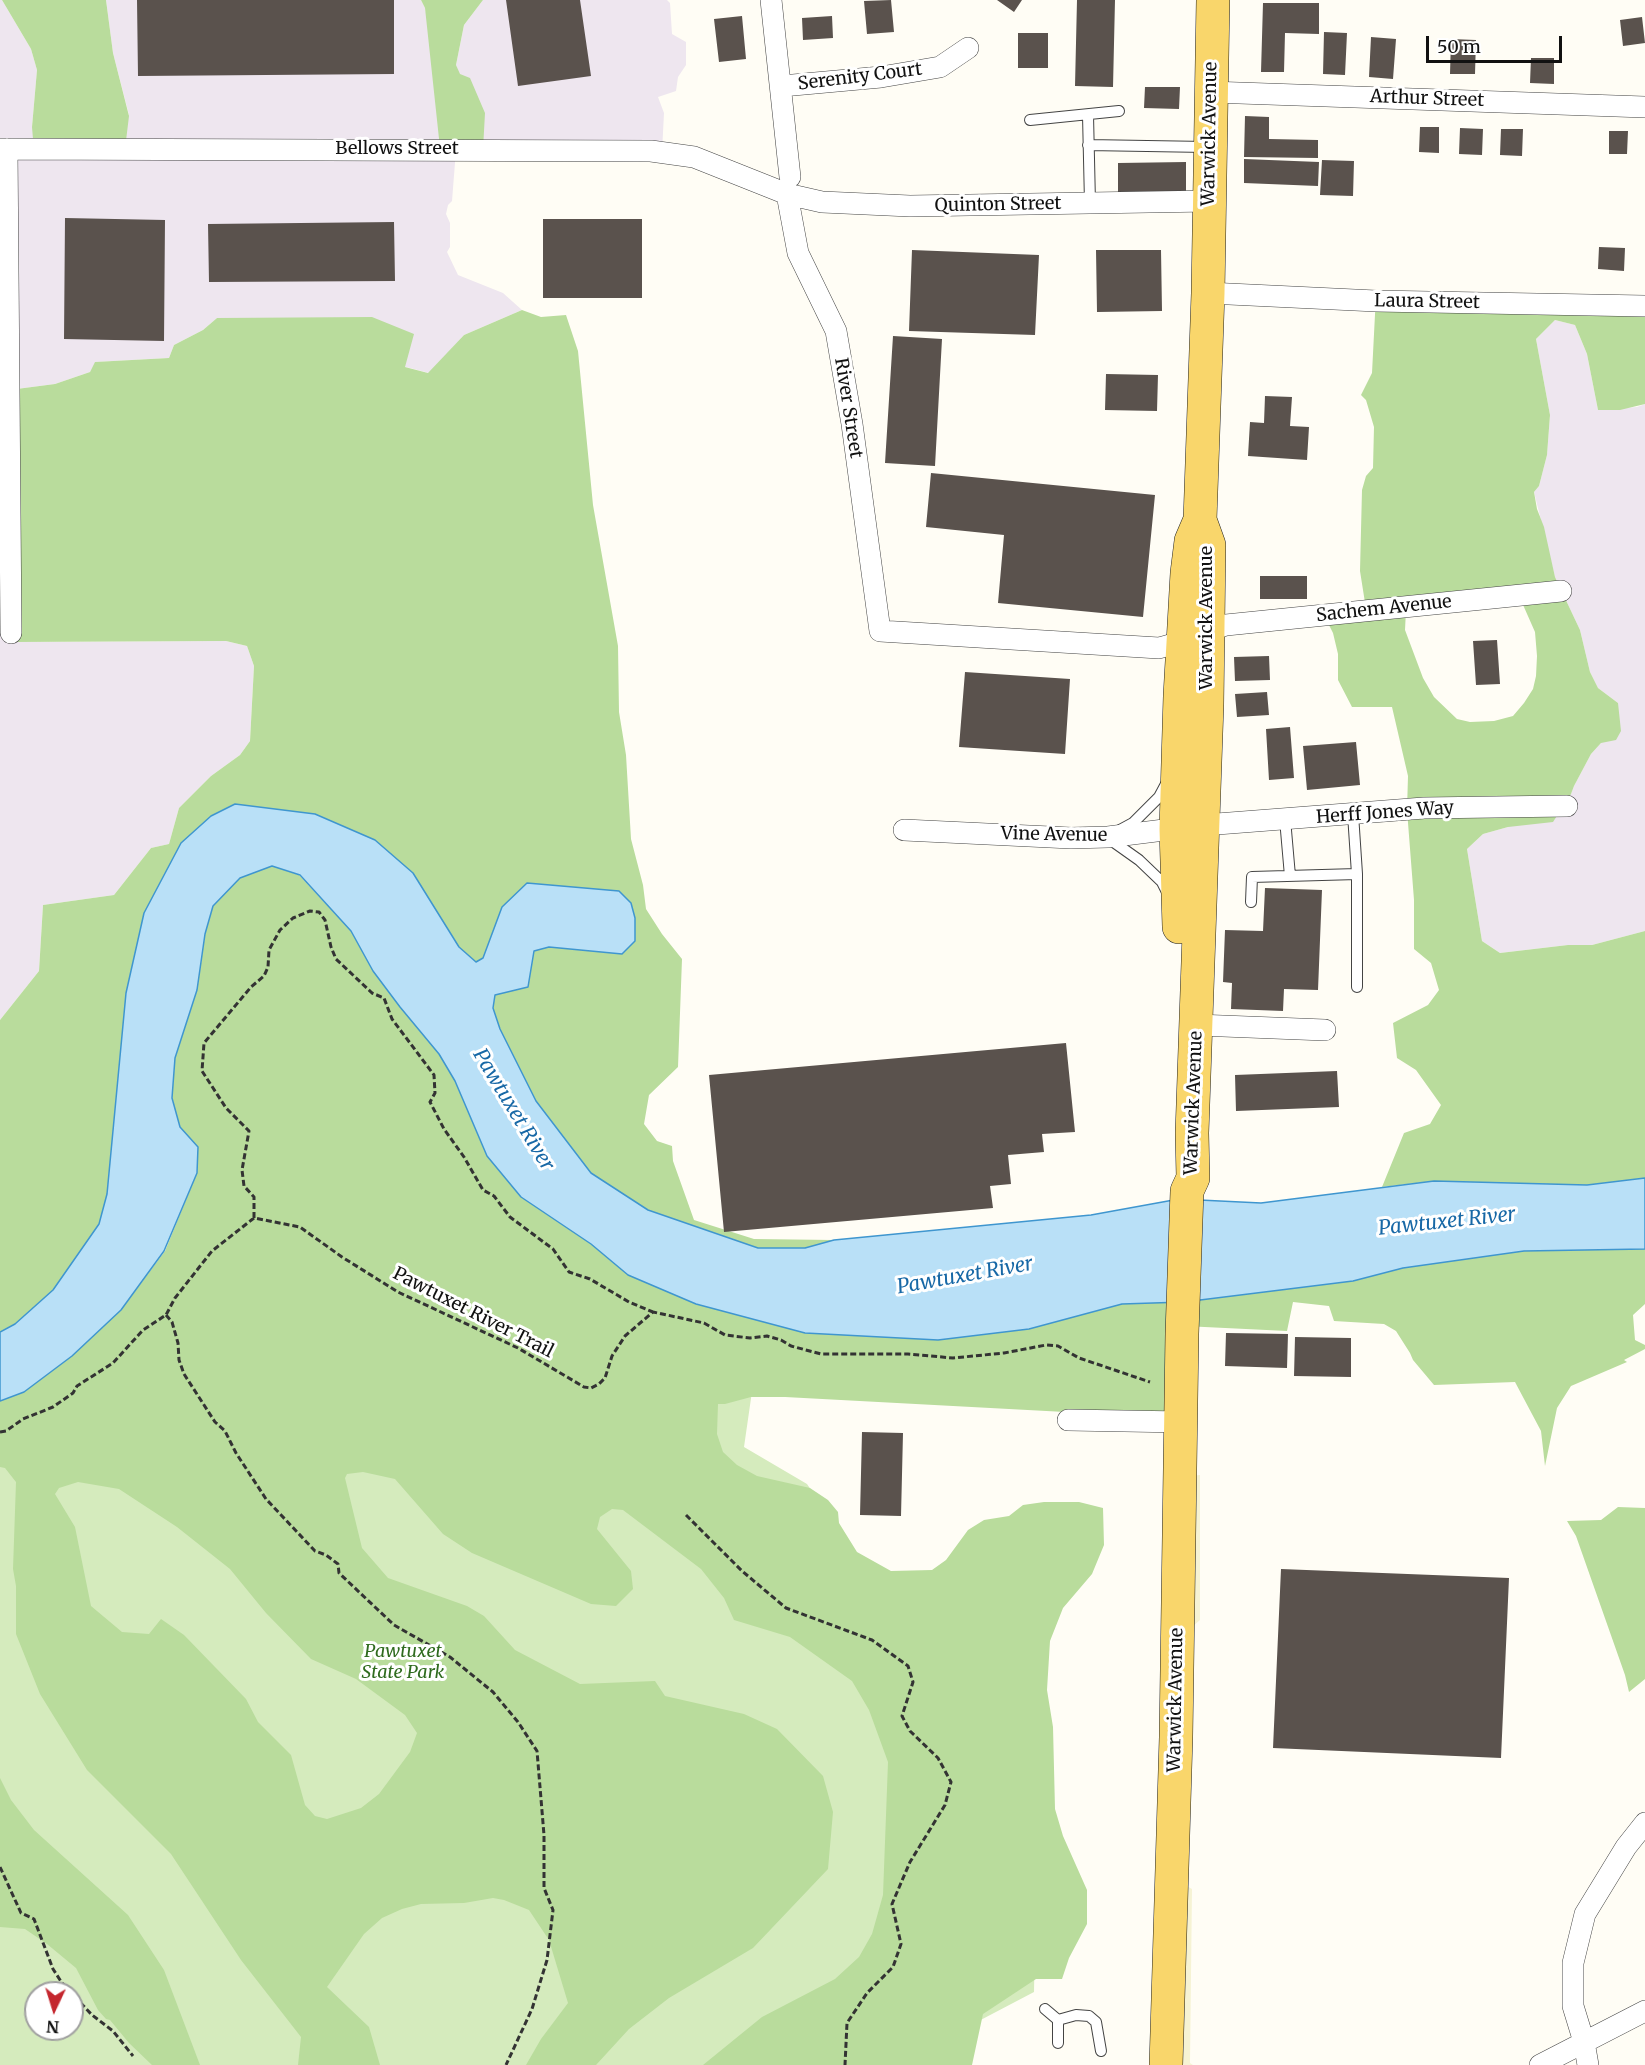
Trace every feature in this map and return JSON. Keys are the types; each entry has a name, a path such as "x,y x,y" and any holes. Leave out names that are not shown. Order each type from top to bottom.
{"main road":[{"name":"Warwick Avenue","path":"1166,2065 1176,1737 1182,1322 1187,1194 1192,1178 1197,1025 1198,943 1190,827 1195,636 1187,573 1191,541 1200,520 1208,293 1213,0"},
{"name":"Warwick Avenue","path":"1187,1194 1181,1179 1179,912 1190,827 1178,763 1195,636"}],"street":[{"name":"River Street","path":"771,0 782,86 789,185 798,253 836,331 852,424 880,631"},
{"name":"Serenity Court","path":"782,86 881,77 940,67 968,48"},
{"name":"Arthur Street","path":"1210,92 1645,107"},
{"name":"Bellows Street","path":"3,149 651,150 694,156 789,185"},
{"path":"3,149 5,512 11,633"},
{"name":"Quinton Street","path":"789,185 822,202 910,206 1209,201"},
{"name":"Laura Street","path":"1208,293 1376,301 1645,306"},
{"name":"Sachem Avenue","path":"880,631 1159,648 1226,624 1561,591"},
{"name":"Herff Jones Way","path":"1190,827 1424,808 1567,806"},
{"name":"Vine Avenue","path":"904,830 1071,838 1108,837 1190,827"},
{"path":"1197,1025 1325,1030"},
{"path":"1068,1420 1181,1422"},
{"path":"1588,2065 1573,2006 1574,1963 1586,1914 1626,1847 1645,1823"},
{"path":"1540,2065 1645,2012"}],"lane":[{"path":"1030,120 1119,111"},
{"path":"1088,115 1090,203"},
{"path":"1088,145 1210,147"},
{"path":"1178,763 1159,797 1133,823 1108,837 1139,860 1162,882 1179,912"},
{"path":"1353,814 1357,874 1357,987"},
{"path":"1285,819 1290,876"},
{"path":"1251,902 1252,877 1357,874"},
{"path":"1045,2009 1058,2020 1058,2043"},
{"path":"1058,2020 1076,2015 1089,2016 1096,2022 1101,2050"}],"path":[{"path":"0,1432 63,1401 73,1393 77,1386 113,1363 143,1330 166,1315 175,1298 212,1251 254,1218 254,1197 244,1186 242,1170 249,1131 226,1108 202,1071 204,1043 251,987 264,976 268,967 269,950 279,930 293,918 310,911 319,912 325,920 336,958 372,993 384,998 392,1019 435,1075 435,1093 430,1102 444,1129 483,1190 494,1196 510,1217 554,1249 569,1272 590,1279 629,1302 653,1312 704,1323 725,1335 750,1338 767,1336 807,1352 953,1358 1004,1353 1046,1345 1058,1346 1078,1358 1150,1382"},
{"name":"Pawtuxet River Trail","path":"254,1218 300,1227 398,1292 518,1348 584,1387 591,1388 605,1378 612,1356 625,1336 653,1312"},
{"path":"166,1315 172,1322 184,1374 214,1422 225,1431 236,1453 266,1499 315,1551 326,1555 338,1564 339,1573 394,1625 450,1656 493,1692 518,1722 537,1751 544,1835 544,1888 553,1910 547,1960 532,2009 506,2065"},
{"path":"686,1515 742,1571 786,1608 872,1640 908,1666 913,1682 902,1716 910,1731 938,1758 951,1782 945,1805 910,1862 891,1904 901,1944 893,1967 867,1993 847,2023 844,2065"},
{"path":"0,1867 21,1913 34,1919 53,1968 62,1983 92,2015 113,2031 133,2056"}],"shaded area":[{"path":"0,0 31,49 37,70 32,127 129,115 113,53 106,0 421,0 425,8 456,150 452,201 448,205 446,214 450,223 450,247 447,252 458,275 503,293 522,310 464,335 429,373 217,318 203,330 174,345 169,358 96,362 90,372 55,384 9,390 13,642 226,641 247,646 254,666 250,741 240,755 211,776 179,808 169,844 151,848 114,895 43,905 39,971 0,1020"},
{"path":"483,0 667,0 670,3 672,34 686,42 686,65 678,77 676,91 658,97 664,113 662,152 483,149 456,65 464,25"},
{"path":"1555,320 1575,325 1587,354 1598,410 1637,407 1645,404 1645,931 1592,945 1568,945 1500,953 1482,941 1467,849 1483,834 1508,827 1571,794 1591,754 1601,743 1618,703 1598,688 1590,672 1580,630 1555,577 1534,492 1539,486 1547,455 1550,415 1536,339"},
{"path":"1200,1475 1200,1620 1175,1642 1181,1477"},
{"path":"1171,1877 1192,1889 1190,2063 1193,2065 1165,2065"}],"green space":[{"path":"2,0 106,0 113,53 129,116 125,149 34,151 32,127 37,70 31,49"},
{"path":"421,0 483,0 464,25 456,65 460,74 470,78 485,113 483,149 440,148 425,8"},
{"path":"1376,295 1645,297 1645,404 1620,410 1598,410 1587,354 1575,325 1555,320 1536,339 1550,415 1547,455 1539,486 1534,492 1537,509 1544,527 1555,577 1580,630 1590,672 1598,688 1618,703 1621,731 1616,740 1601,743 1591,754 1571,794 1553,822 1508,827 1483,834 1467,849 1482,941 1500,953 1568,945 1592,945 1645,931 1645,1178 1587,1185 1434,1181 1382,1187 1404,1133 1430,1124 1441,1105 1416,1070 1397,1058 1393,1023 1428,1005 1439,990 1431,963 1414,949 1414,900 1407,810 1408,776 1392,707 1352,707 1338,680 1338,654 1333,633 1325,617 1366,609 1360,571 1362,490 1366,476 1373,468 1374,427 1366,400 1361,395 1372,373","holes":["1520,598 1535,632 1536,676 1533,689 1524,703 1513,716 1494,721 1470,722 1457,719 1434,697 1423,678 1405,630 1406,610"]},
{"path":"522,310 541,317 566,315 578,351 593,505 618,646 619,712 626,755 631,839 643,885 646,909 682,959 678,1067 649,1095 644,1124 657,1141 672,1146 673,1161 694,1220 754,1239 834,1240 805,1248 758,1248 648,1210 591,1173 536,1101 500,1029 493,1008 495,995 534,951 549,947 622,954 502,907 483,959 476,962 459,947 413,873 315,814 144,913 126,993 107,1194 99,1224 53,1290 15,1324 0,1332 0,1020 39,971 43,905 114,895 151,848 169,844 179,808 211,776 240,755 250,741 254,666 247,646 226,641 13,642 9,390 55,384 90,372 95,362 169,358 174,345 203,330 217,318 372,317 414,334 405,367 428,373 464,335"},
{"name":"Pawtuxet State Park","path":"272,866 299,875 351,931 373,971 439,1054 455,1081 487,1156 628,1275 696,1304 805,1333 1029,1329 1122,1304 1184,1302 1353,1281 1403,1268 1524,1251 1645,1249 1645,1304 1633,1315 1635,1340 1645,1345 1645,1349 1624,1360 1627,1362 1571,1386 1557,1408 1545,1466 1541,1431 1515,1382 1434,1385 1413,1360 1396,1331 1384,1324 1334,1321 1329,1306 1293,1302 1287,1331 1184,1326 1177,1418 785,1397 751,1397 718,1404 717,1434 723,1452 737,1465 757,1476 810,1488 828,1500 838,1512 839,1523 857,1552 891,1571 932,1570 946,1560 968,1530 984,1520 1009,1516 1023,1505 1044,1502 1079,1502 1103,1508 1104,1545 1092,1574 1063,1608 1050,1641 1047,1690 1053,1727 1055,1809 1063,1836 1087,1890 1087,1924 1069,1958 1062,1979 1036,1979 983,2014 972,2065 703,2065 762,2017 835,1979 859,1957 872,1934 883,1895 888,1762 869,1710 852,1681 790,1637 734,1620 724,1598 701,1569 623,1510 612,1509 600,1517 597,1529 631,1571 633,1589 616,1606 591,1604 472,1553 443,1534 395,1479 363,1472 347,1474 345,1478 362,1548 388,1578 467,1606 484,1616 515,1650 580,1684 655,1681 665,1696 744,1714 777,1729 823,1776 833,1812 828,1869 753,1948 669,1998 629,2029 596,2065 526,2065 541,2039 568,2003 549,1940 529,1910 493,1898 464,1903 421,1904 382,1918 364,1934 327,1987 369,2027 380,2065 298,2065 301,2037 241,1960 171,1854 87,1770 40,1694 16,1634 16,1586 13,1569 16,1482 5,1468 0,1467 0,1401 24,1392 121,1310 165,1251 197,1173 198,1147 180,1127 172,1098 175,1058 197,990 205,934 213,906 240,878","holes":["78,1482 119,1489 177,1527 230,1569 266,1613 311,1659 356,1679 405,1715 417,1733 410,1752 379,1794 361,1808 327,1819 315,1816 305,1805 291,1755 258,1722 246,1699 184,1635 161,1619 149,1634 122,1632 91,1606 75,1527 55,1494 59,1488"]},
{"name":"Pawtuxet State Park","path":"763,1315 744,1447 807,1484 864,1568 1040,1644 1034,1992 973,2024 959,2065 0,2065 0,1438"},
{"path":"1618,1507 1645,1508 1645,1679 1629,1692 1576,1536 1567,1521 1601,1520"},
{"path":"0,1778 11,1800 34,1830 128,1915 164,1970 200,2065 152,2065 98,2010 76,1968 25,1929 0,1927"}],"water":[{"name":"Pawtuxet River","path":"235,804 315,814 375,840 413,873 459,947 476,962 483,958 502,907 527,883 619,891 631,903 635,918 635,941 622,954 549,947 534,951 528,987 495,995 493,1008 500,1029 536,1101 591,1173 648,1210 758,1248 805,1248 834,1240 1091,1215 1179,1199 1261,1203 1434,1181 1587,1185 1645,1178 1645,1249 1524,1251 1403,1268 1353,1281 1184,1302 1122,1304 1029,1329 938,1340 805,1333 696,1304 628,1275 591,1244 521,1197 487,1156 455,1081 439,1054 373,971 351,931 300,875 272,866 240,878 213,906 205,934 197,990 175,1058 172,1098 180,1127 198,1147 197,1173 164,1251 121,1310 72,1356 24,1392 0,1401 0,1332 15,1324 53,1290 99,1224 107,1194 126,993 144,913 181,843 211,816"}],"building":[{"path":"137,0 394,0 394,74 138,76"},
{"path":"506,0 580,0 591,76 518,86"},
{"path":"891,0 894,32 867,34 864,1"},
{"path":"997,0 1022,0 1014,12"},
{"path":"1077,0 1115,0 1113,87 1075,86"},
{"path":"1263,3 1319,3 1319,34 1285,33 1284,72 1261,72"},
{"path":"742,16 746,59 719,62 714,19"},
{"path":"832,16 833,38 803,40 802,18"},
{"path":"1642,17 1645,43 1623,46 1620,20"},
{"path":"1324,32 1347,33 1345,75 1323,74"},
{"path":"1018,33 1048,33 1048,68 1018,68"},
{"path":"1371,37 1396,39 1393,79 1369,77"},
{"path":"1451,39 1476,40 1475,74 1450,74"},
{"path":"1531,58 1554,58 1554,84 1530,83"},
{"path":"1145,87 1180,87 1179,109 1144,108"},
{"path":"1245,116 1269,117 1269,139 1318,140 1318,158 1244,157"},
{"path":"1420,127 1439,127 1439,153 1419,152"},
{"path":"1460,128 1483,129 1482,155 1459,154"},
{"path":"1501,129 1523,129 1522,156 1500,155"},
{"path":"1609,131 1628,131 1627,154 1609,154"},
{"path":"1244,159 1319,162 1318,186 1244,183"},
{"path":"1322,160 1354,161 1353,196 1320,195"},
{"path":"1186,162 1186,194 1118,195 1118,163"},
{"path":"65,218 165,220 164,341 64,339"},
{"path":"543,219 642,219 642,298 543,298"},
{"path":"394,222 395,281 209,282 208,224"},
{"path":"1599,247 1625,248 1624,271 1598,269"},
{"path":"912,250 1039,255 1035,335 909,331"},
{"path":"1096,250 1161,250 1162,311 1097,312"},
{"path":"893,336 942,339 935,466 885,463"},
{"path":"1106,374 1158,375 1157,411 1105,410"},
{"path":"1265,396 1292,397 1290,426 1309,427 1307,460 1248,456 1250,422 1264,423"},
{"path":"931,473 1155,495 1143,617 998,603 1004,535 926,527"},
{"path":"1260,576 1307,576 1307,599 1260,599"},
{"path":"1497,640 1500,684 1476,685 1473,641"},
{"path":"1269,656 1270,680 1235,681 1234,657"},
{"path":"965,672 1070,679 1065,754 959,747"},
{"path":"1267,692 1269,715 1237,717 1235,694"},
{"path":"1290,727 1294,778 1269,780 1266,729"},
{"path":"1356,742 1360,785 1307,790 1303,746"},
{"path":"1265,888 1322,890 1318,990 1284,989 1283,1011 1231,1009 1232,983 1223,982 1225,930 1263,931"},
{"path":"1066,1043 1075,1132 1042,1134 1044,1152 1008,1155 1011,1184 990,1186 993,1208 724,1232 709,1075"},
{"path":"1337,1071 1339,1107 1236,1111 1235,1075"},
{"path":"1226,1333 1288,1334 1287,1368 1225,1366"},
{"path":"1295,1337 1351,1338 1351,1377 1294,1376"},
{"path":"862,1432 903,1433 901,1516 860,1515"},
{"path":"1281,1569 1509,1578 1501,1758 1273,1748"}]}
